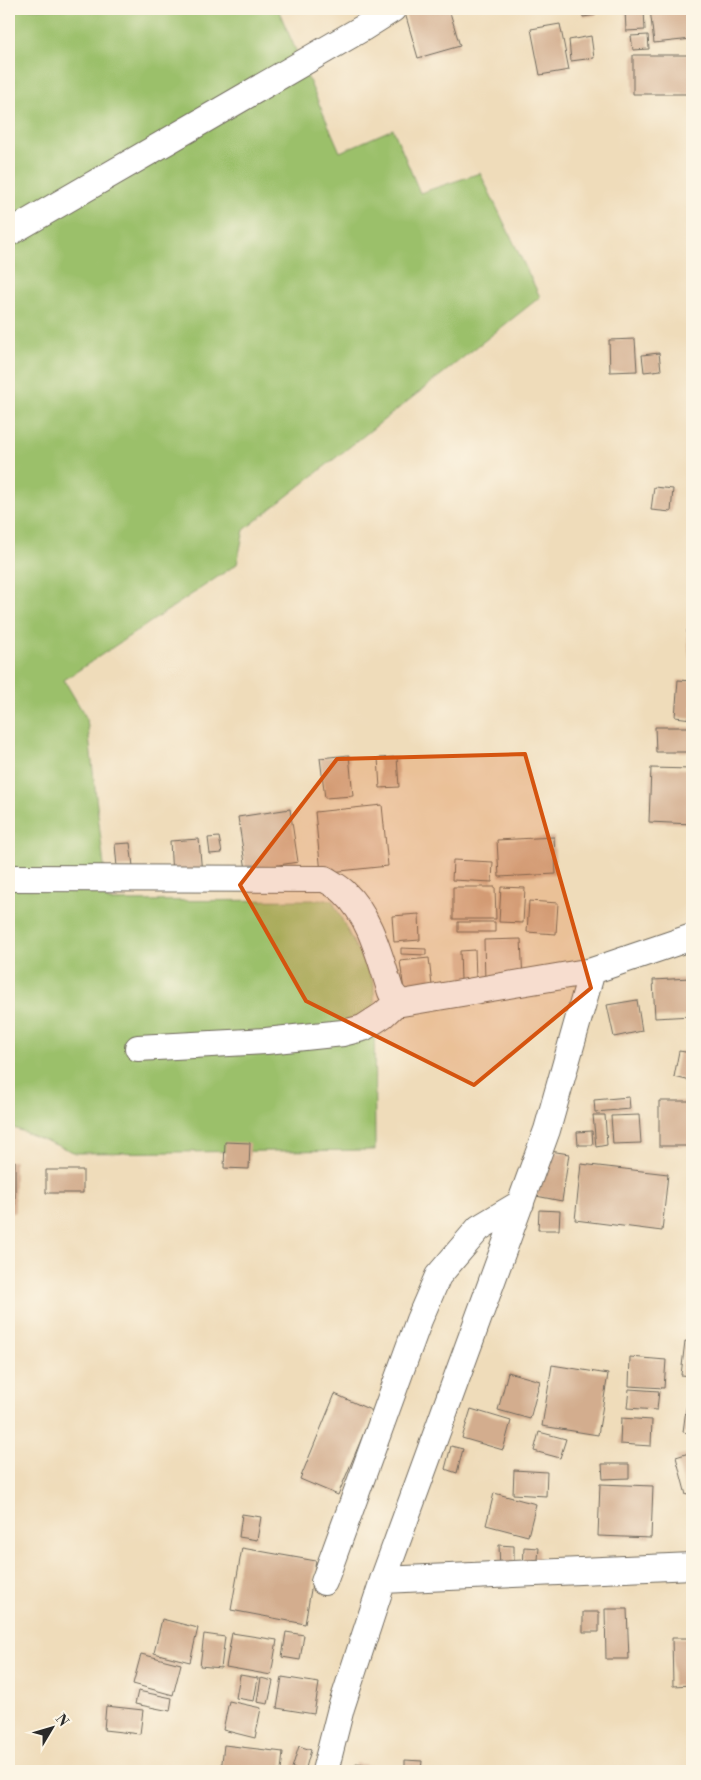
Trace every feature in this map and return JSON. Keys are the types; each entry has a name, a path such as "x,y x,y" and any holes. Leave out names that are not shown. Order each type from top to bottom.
{"street":[{"path":"9,233 393,9"},
{"path":"9,878 325,880 344,891 366,922 391,992 402,1003 592,971 692,937"},
{"path":"325,1771 341,1708 384,1580 547,1130 592,971"},
{"path":"138,1048 266,1041 343,1032 363,1028 384,1015 398,1001"},
{"path":"324,1582 419,1320 438,1276 479,1228 521,1203"},
{"path":"384,1580 692,1566"}],"highlighted area":[{"path":"525,754 591,988 474,1085 306,1001 240,885 337,759"}],"green space":[{"path":"9,9 278,9 340,152 393,129 420,193 480,173 540,297 244,530 237,564 64,680 87,719 108,901 332,900 374,983 375,1150 76,1153 9,1126"}],"building":[{"path":"420,9 449,9 460,46 418,58 405,13"},
{"path":"582,9 595,9 596,15 583,17"},
{"path":"625,9 644,9 645,30 626,31"},
{"path":"650,9 692,9 692,39 654,43"},
{"path":"560,24 569,70 540,75 531,29"},
{"path":"648,35 649,49 633,50 631,36"},
{"path":"591,36 594,58 571,61 569,40"},
{"path":"633,55 691,55 690,94 633,94"},
{"path":"635,339 637,371 610,372 609,340"},
{"path":"659,353 661,370 644,372 642,355"},
{"path":"654,487 673,489 671,512 651,510"},
{"path":"692,629 692,657 689,657 687,630"},
{"path":"678,680 692,681 692,719 675,717"},
{"path":"655,727 692,727 692,752 656,752"},
{"path":"349,755 353,796 325,798 320,758"},
{"path":"397,757 399,787 380,788 378,758"},
{"path":"651,768 692,769 692,824 649,822"},
{"path":"382,805 388,866 321,873 315,812"},
{"path":"290,809 298,862 246,870 238,817"},
{"path":"219,837 222,853 210,854 208,838"},
{"path":"554,837 556,874 499,877 497,840"},
{"path":"199,839 202,874 172,876 170,841"},
{"path":"130,843 133,866 117,867 115,844"},
{"path":"453,860 493,862 492,882 452,880"},
{"path":"453,887 495,887 496,919 453,919"},
{"path":"501,887 525,888 523,923 499,922"},
{"path":"529,901 558,903 556,934 527,932"},
{"path":"419,914 420,940 394,942 392,916"},
{"path":"458,922 495,922 495,932 458,932"},
{"path":"521,939 523,981 485,982 484,940"},
{"path":"401,948 426,949 426,955 401,954"},
{"path":"475,950 476,979 461,980 460,951"},
{"path":"429,958 433,995 405,998 400,961"},
{"path":"690,978 692,1016 655,1018 653,980"},
{"path":"637,1000 642,1031 614,1037 607,1005"},
{"path":"679,1051 692,1053 691,1081 674,1077"},
{"path":"629,1097 630,1109 595,1112 594,1100"},
{"path":"659,1101 692,1101 692,1146 659,1146"},
{"path":"593,1115 605,1115 607,1145 596,1147"},
{"path":"639,1115 641,1143 613,1144 611,1116"},
{"path":"592,1131 593,1145 578,1145 577,1132"},
{"path":"225,1142 250,1143 249,1169 224,1168"},
{"path":"544,1150 569,1154 562,1201 536,1196"},
{"path":"9,1161 15,1161 15,1213 9,1213"},
{"path":"581,1164 668,1174 662,1231 575,1220"},
{"path":"46,1170 83,1170 83,1193 46,1193"},
{"path":"539,1210 560,1211 559,1230 538,1230"},
{"path":"685,1341 692,1342 692,1376 681,1375"},
{"path":"630,1357 666,1360 664,1388 629,1386"},
{"path":"552,1365 608,1374 598,1435 542,1426"},
{"path":"508,1372 540,1381 530,1419 498,1410"},
{"path":"629,1389 659,1391 657,1410 627,1408"},
{"path":"335,1394 373,1411 338,1495 300,1479"},
{"path":"687,1402 692,1403 692,1434 683,1432"},
{"path":"471,1409 511,1421 503,1450 462,1438"},
{"path":"621,1418 652,1420 651,1446 620,1444"},
{"path":"539,1432 566,1439 560,1458 534,1451"},
{"path":"451,1446 463,1449 457,1473 445,1469"},
{"path":"692,1452 692,1493 686,1495 676,1457"},
{"path":"602,1464 629,1464 629,1478 603,1479"},
{"path":"514,1470 547,1472 546,1496 513,1494"},
{"path":"600,1484 653,1486 651,1538 598,1536"},
{"path":"494,1493 536,1504 528,1536 486,1525"},
{"path":"242,1514 261,1517 257,1540 239,1537"},
{"path":"499,1545 514,1546 514,1570 500,1570"},
{"path":"524,1547 539,1548 537,1571 523,1570"},
{"path":"242,1548 316,1561 305,1624 231,1610"},
{"path":"605,1609 627,1609 629,1659 606,1659"},
{"path":"583,1612 599,1612 599,1632 583,1632"},
{"path":"162,1619 198,1628 190,1662 154,1653"},
{"path":"286,1632 304,1635 300,1660 282,1657"},
{"path":"232,1633 277,1640 271,1675 226,1667"},
{"path":"204,1634 225,1637 221,1668 200,1666"},
{"path":"672,1638 692,1638 692,1685 673,1686"},
{"path":"141,1654 181,1664 173,1695 133,1684"},
{"path":"240,1675 258,1678 254,1701 236,1698"},
{"path":"282,1677 319,1683 314,1714 277,1708"},
{"path":"261,1678 273,1681 268,1704 257,1702"},
{"path":"138,1691 172,1698 170,1711 135,1704"},
{"path":"229,1701 261,1708 255,1738 223,1730"},
{"path":"106,1706 143,1710 140,1734 104,1730"},
{"path":"224,1745 283,1752 281,1771 221,1771"},
{"path":"299,1746 311,1750 305,1771 292,1768"},
{"path":"405,1760 422,1761 421,1771 405,1771"},
{"path":"356,1763 398,1770 398,1771 354,1771"}]}
